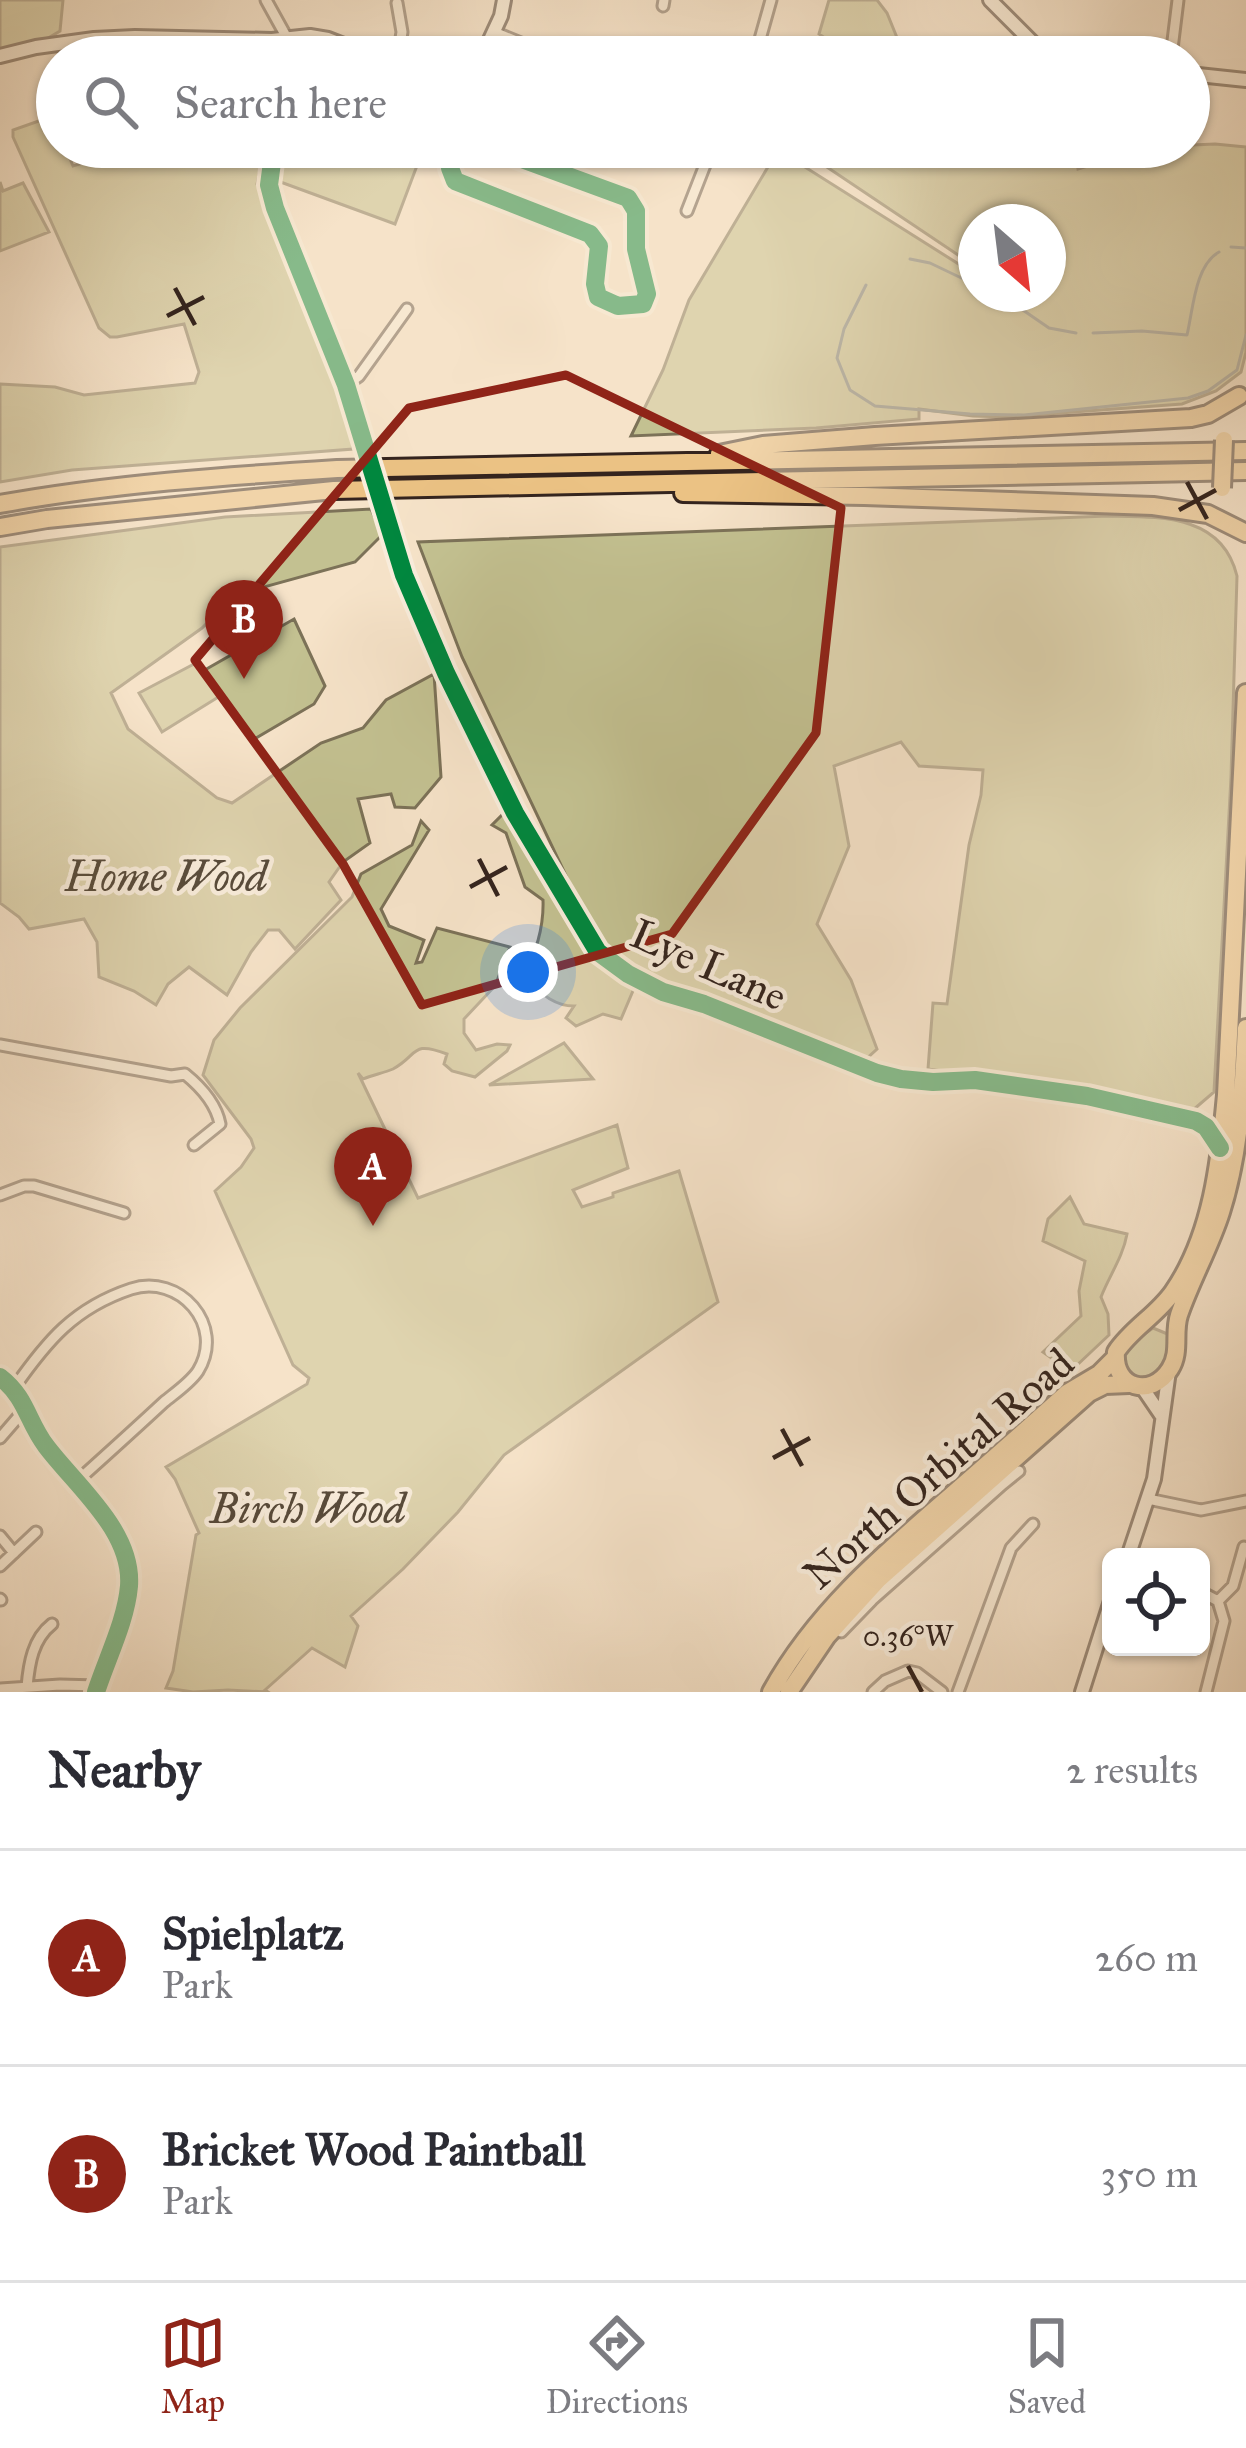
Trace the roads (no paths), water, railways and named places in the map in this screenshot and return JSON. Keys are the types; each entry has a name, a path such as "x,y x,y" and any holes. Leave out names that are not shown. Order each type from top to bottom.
{"highway":[{"path":"1243,391 1228,412 1222,488 1225,512 1246,548"},
{"path":"687,461 785,443 1191,418 1208,414 1243,391"},
{"path":"0,504 337,469 1246,451"},
{"path":"0,527 334,490 1246,471"},
{"path":"653,484 689,495 1153,506 1208,514 1239,530"},
{"path":"1237,1116 1246,693"},
{"path":"1234,1150 1175,1289 1119,1346 1114,1358 1118,1372 1135,1385 1156,1382 1169,1370 1178,1318 1218,1222 1234,1150 1246,1028"},
{"path":"1146,1323 1165,1325 1176,1334"},
{"name":"North Orbital Road","path":"771,1692 813,1627 888,1550 1067,1393 1099,1374 1114,1358"},
{"name":"North Orbital Road","path":"790,1692 847,1612 907,1553 1013,1468 1088,1393 1105,1385 1135,1385"},
{"path":"813,1627 847,1612"}],"street":[{"path":"266,0 286,36"},
{"path":"492,36 504,0"},
{"path":"761,36 771,0"},
{"path":"990,0 1026,36"},
{"path":"1174,36 1178,0"},
{"path":"397,3 401,36"},
{"path":"494,32 504,36"},
{"path":"0,56 36,47"},
{"path":"1210,76 1246,80"},
{"path":"271,168 268,185 274,208 346,385 359,376 407,309"},
{"path":"450,168 455,181 590,234 598,246 598,297 618,306 643,304 647,295 632,202 545,168"},
{"path":"687,211 690,184 700,168"},
{"name":"Lye Lane","path":"346,385 404,574 429,634 515,813 606,960 663,992 877,1073 933,1082 975,1080 1087,1096 1196,1121"},
{"path":"0,1046 171,1076 185,1074 208,1096 219,1118 217,1128 194,1144"},
{"path":"1196,1121 1237,1116"},
{"path":"1196,1121 1234,1150"},
{"path":"0,1195 34,1186 124,1213"},
{"path":"14,1388 60,1328 130,1289 161,1286 194,1306 206,1338 198,1371 75,1483"},
{"path":"1131,1548 1148,1499 1169,1370"},
{"path":"0,1378 14,1388 38,1435 113,1527 128,1563 127,1597 95,1690 60,1684 0,1689"},
{"path":"1135,1385 1161,1415"},
{"path":"0,1438 26,1408"},
{"path":"811,1659 1003,1484 1000,1481 1013,1468"},
{"path":"1148,1499 1202,1510 1246,1501"},
{"path":"958,1692 1011,1548 1033,1524"},
{"path":"0,1566 37,1532"},
{"path":"0,1536 14,1553"},
{"path":"1218,1601 1233,1586 1244,1547"},
{"path":"1206,1692 1224,1622 1218,1601 1210,1597"},
{"path":"872,1600 884,1613"},
{"path":"27,1687 35,1646 52,1624"},
{"path":"1082,1692 1102,1629"},
{"path":"873,1692 899,1672 908,1671 942,1692"}],"waterway":[{"path":"1231,247 1246,248"},
{"path":"1093,333 1187,335 1200,277 1219,252"},
{"path":"910,259 958,276"},
{"path":"866,285 844,329 837,358 850,390 875,406 1024,415 1188,398 1208,391 1237,370 1246,335"},
{"path":"1026,312 1049,328 1076,333"}],"place":[{"name":"Bricket Wood Paintball","path":"244,679"},
{"name":"Spielplatz","path":"373,1226"}],"park label":[{"name":"Home Wood","path":"166,876"},
{"name":"Birch Wood","path":"308,1508"}]}
